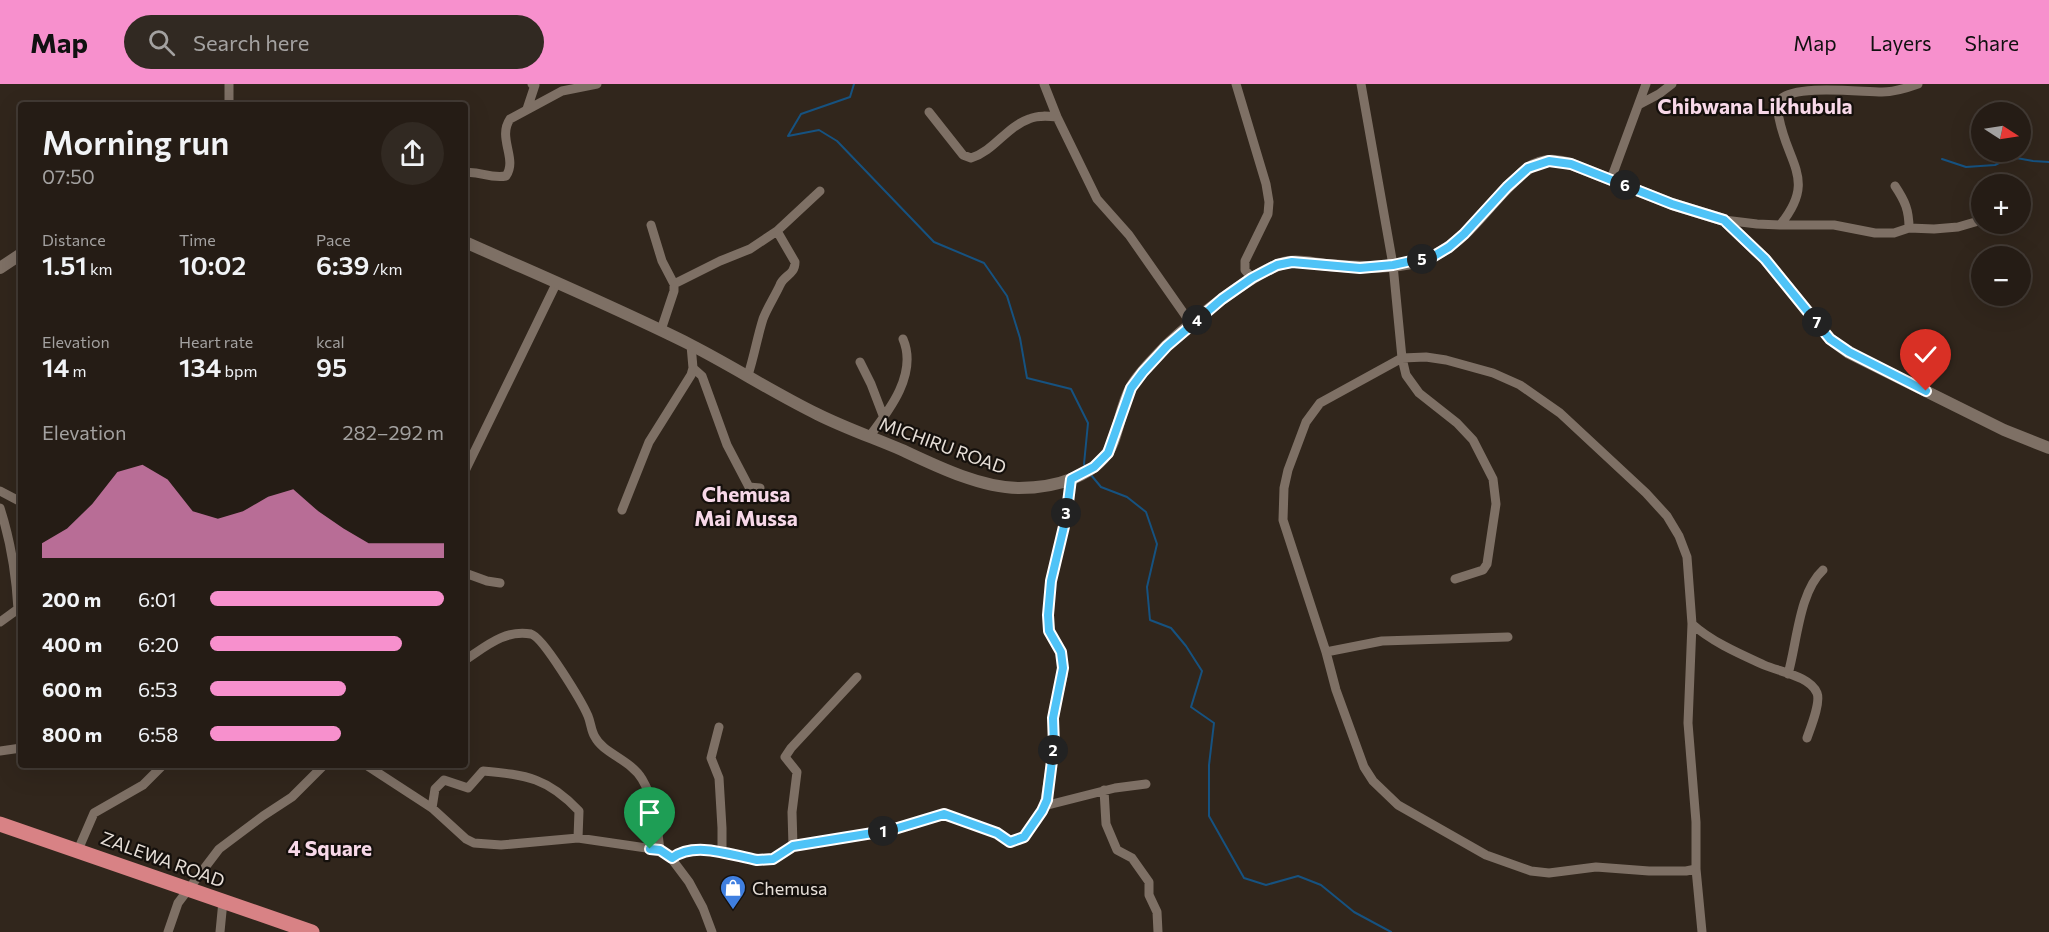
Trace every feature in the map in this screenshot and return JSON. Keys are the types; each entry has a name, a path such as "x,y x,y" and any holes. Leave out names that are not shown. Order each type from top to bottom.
{"highway":[{"name":"ZALEWA ROAD","path":"0,824 312,932"}],"street":[{"path":"229,84 229,102"},
{"path":"527,109 535,85 532,84"},
{"path":"468,172 472,171 486,177 502,177 508,174 510,164 505,139 506,127 510,119 562,91 597,84"},
{"path":"1044,84 1057,117 1097,199 1129,235 1192,325"},
{"path":"1236,84 1266,184 1269,202 1268,214 1245,261 1245,270 1252,278"},
{"path":"1360,84 1393,265 1402,358 1406,375 1411,384 1473,440 1493,479 1496,504 1487,564 1483,570 1455,579"},
{"path":"1611,179 1646,84"},
{"path":"1640,104 1672,84"},
{"path":"1780,225 1792,210 1800,182 1782,129 1778,111 1780,100 1787,93 1823,85 1883,92 1902,90 1918,84"},
{"path":"929,112 963,155 971,158 989,149 1024,121 1039,116 1057,117"},
{"name":"MICHIRU ROAD","path":"468,243 661,330 817,414 927,462 990,484 1008,488 1026,488 1071,479 1094,467 1103,459 1114,440 1131,388 1167,346 1222,299 1252,278 1277,265 1292,262 1360,268 1393,265 1434,256 1449,247 1528,168 1549,161 1563,162 1672,204 1724,220 1765,259 1830,339 1849,352 2004,430 2049,448"},
{"path":"1895,186 1905,199 1909,210 1909,228"},
{"path":"674,284 750,249 777,231 820,191"},
{"path":"1724,220 1756,224 1834,225 1875,233 1894,233 1909,228 1958,227 1971,223"},
{"path":"651,225 662,261 674,284 673,296 661,330"},
{"path":"748,375 756,353 764,317 782,281 795,268 795,262 777,231"},
{"path":"0,268 18,256"},
{"path":"468,465 557,282"},
{"path":"870,437 896,400 905,374 907,347 903,339"},
{"path":"622,510 649,441 691,375 693,368 691,345"},
{"path":"1695,869 1674,872 1596,867 1541,873 1486,855 1398,805 1381,791 1364,767 1336,690 1283,520 1286,479 1306,422 1320,403 1402,358 1426,357 1446,360 1493,374 1520,385 1560,413 1646,493 1667,516 1679,536 1687,557 1692,624 1688,723 1696,822 1695,869 1702,932"},
{"path":"860,362 884,418"},
{"path":"693,368 702,376 716,419 742,475 749,487 760,488"},
{"path":"672,858 681,852 698,849 767,860 779,856 793,846 891,830 944,814 997,833 1010,842 1024,837 1044,806 1054,745 1053,718 1063,668 1061,652 1049,631 1048,615 1051,581 1066,518 1071,479"},
{"path":"0,491 18,500"},
{"path":"0,508 8,530 18,596"},
{"path":"1788,674 1804,606 1812,584 1823,570"},
{"path":"468,574 500,583"},
{"path":"0,622 18,610"},
{"path":"1692,624 1721,644 1805,681 1817,693 1817,702 1807,738"},
{"path":"468,658 506,634 531,634 539,639 588,716 596,739 629,765 642,779 657,822 660,850"},
{"path":"1326,652 1383,641 1508,637"},
{"path":"793,846 792,812 797,772 785,757 856,677"},
{"path":"718,727 711,758 719,778 722,853"},
{"path":"0,751 18,748"},
{"path":"78,850 94,813 143,785 160,768"},
{"path":"168,932 178,903 219,849 262,816 292,797 321,768"},
{"path":"371,768 432,808 466,839 478,844 501,845 578,838 660,850 672,858 689,882 703,908 712,932"},
{"path":"432,808 435,789 444,780 468,788 483,771 524,776 540,780 564,795 579,810 578,838"},
{"path":"1044,806 1104,790 1146,784"},
{"path":"1104,790 1106,824 1117,849 1131,858 1149,882 1149,895 1157,912 1158,932"},
{"path":"220,932 223,902"}],"waterway":[{"path":"854,84 850,97 801,114 788,136 819,130 837,141 934,242 984,263 1007,296 1020,338 1027,378 1071,389 1088,423 1084,464 1086,469"},
{"path":"1942,159 1966,167 1995,165 2011,157 2049,162"},
{"path":"1091,475 1101,487 1127,497 1146,512 1157,544 1147,587 1150,620 1171,628 1202,671 1191,707 1214,723 1209,765 1209,816 1244,878 1266,885 1298,876 1321,885 1354,912 1391,932"}],"place":[{"name":"Chemusa","path":"733,911"}],"district":[{"name":"Chibwana Likhubula","path":"1755,105"},
{"name":"Chemusa Mai Mussa","path":"746,505"},
{"name":"4 Square","path":"330,847"}],"route":[{"path":"650,849 660,850 672,858 681,852 698,849 767,860 779,856 793,846 891,830 944,814 997,833 1010,842 1024,837 1047,800 1054,745 1053,718 1063,676 1061,652 1049,631 1048,615 1051,581 1066,518 1071,479 1094,467 1108,453 1131,388 1136,380 1167,346 1222,299 1252,278 1277,265 1292,262 1360,268 1418,261 1434,256 1464,234 1507,187 1528,168 1539,163 1555,161 1571,164 1672,204 1724,220 1765,259 1830,339 1849,352 1926,391"}]}
